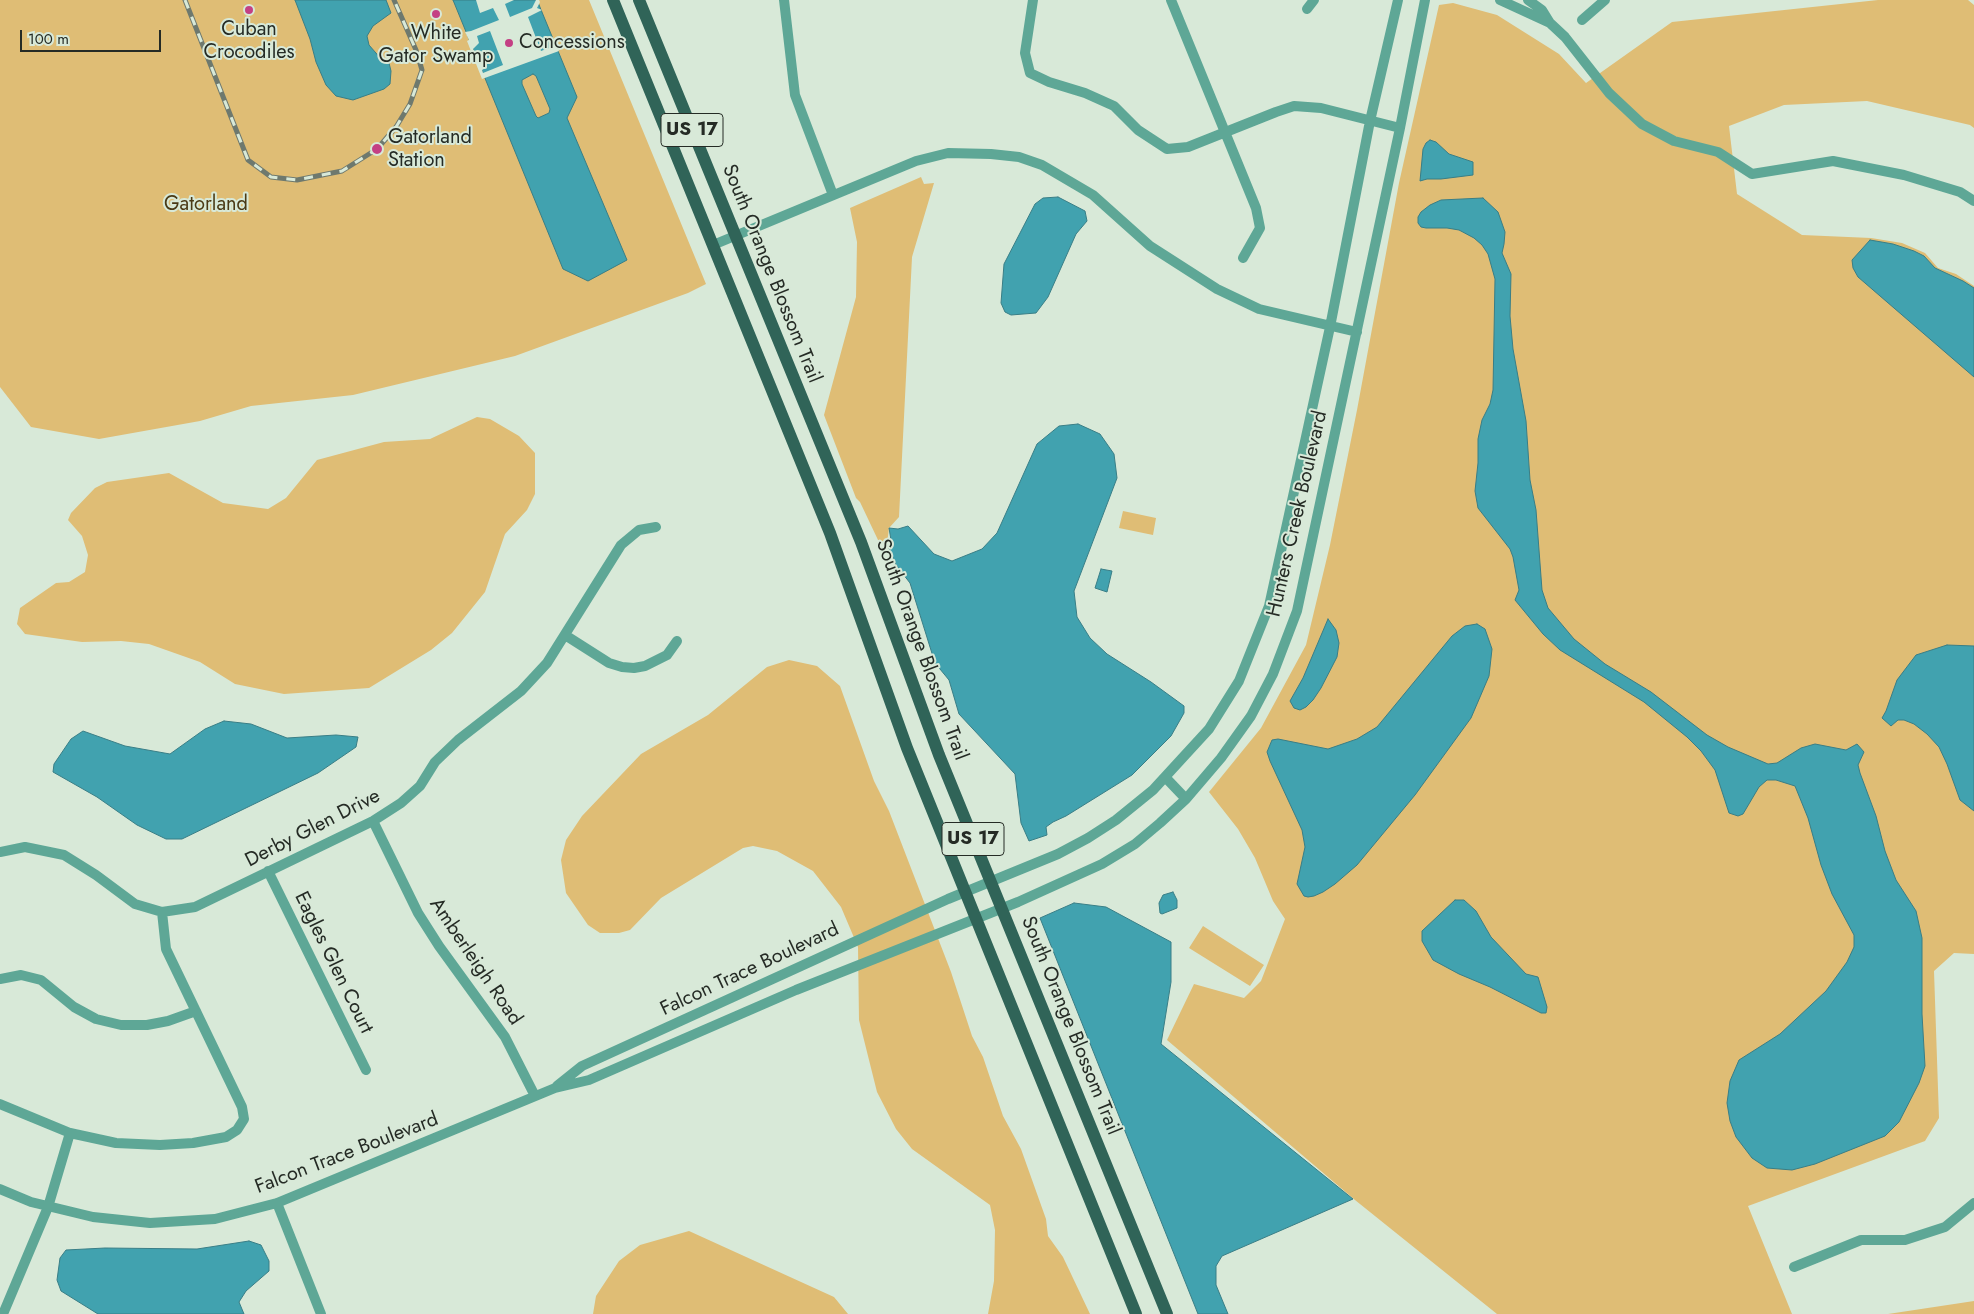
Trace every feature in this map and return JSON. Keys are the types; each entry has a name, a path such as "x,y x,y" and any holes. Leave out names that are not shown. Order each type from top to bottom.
{"main road":[{"name":"US 17","path":"613,0 830,533 882,682 964,892 1136,1314"},
{"name":"South Orange Blossom Trail","path":"639,0 861,542 939,755 1167,1314"}],"street":[{"path":"784,0 795,96 833,195"},
{"path":"1033,0 1025,53 1030,73 1114,106 1138,130 1167,149 1188,147 1294,106 1321,108 1400,128"},
{"path":"1171,0 1256,208 1260,228 1243,258"},
{"path":"1307,9 1314,0"},
{"name":"Hunters Creek Boulevard","path":"964,892 1058,854 1116,820 1166,778 1209,729 1239,681 1269,606 1330,327 1370,121 1398,0"},
{"name":"Hunters Creek Boulevard","path":"975,918 1066,881 1102,864 1135,844 1186,799 1221,758 1251,716 1273,674 1297,611 1400,128 1425,0"},
{"path":"1500,0 1550,23"},
{"path":"1528,0 1542,10 1550,23 1565,37 1609,93 1642,124 1674,141 1718,152 1752,174 1833,161 1904,175 1960,192 1974,201"},
{"path":"1582,20 1605,0"},
{"path":"713,245 916,161 948,153 1019,157 1042,165 1093,195 1150,246 1217,289 1259,309 1357,332"},
{"name":"Derby Glen Drive","path":"0,852 25,847 64,855 96,875 135,904 162,912 195,908 373,821 401,804 420,786 435,762 458,740 521,690 548,662 621,545 639,530 656,527"},
{"path":"565,635 609,662 622,667 634,668 645,666 667,655 677,641"},
{"path":"1166,778 1186,799"},
{"name":"Amberleigh Road","path":"373,821 418,913 439,946 509,1035 535,1096"},
{"name":"Eagles Glen Court","path":"268,872 366,1070"},
{"name":"Falcon Trace Boulevard","path":"555,1088 582,1066 964,892"},
{"path":"0,1104 70,1134 116,1142 160,1145 193,1143 226,1137 237,1130 244,1119 242,1107 166,949 162,912"},
{"name":"Falcon Trace Boulevard","path":"0,1188 48,1207 93,1217 150,1223 215,1219 277,1203 555,1088 589,1080 796,990 975,918"},
{"path":"0,979 21,976 41,980 74,1007 96,1019 121,1025 147,1025 168,1021 196,1010"},
{"path":"4,1314 48,1207 70,1134"},
{"path":"277,1203 321,1314"},
{"path":"1794,1266 1861,1240 1905,1240 1945,1227 1974,1203"}],"green space":[{"name":"Gatorland","path":"0,0 589,0 706,284 688,293 515,356 353,395 251,406 200,421 99,439 31,427 0,387"},
{"path":"1878,0 1968,0 1974,5 1974,128 1970,125 1867,101 1784,105 1729,126 1737,194 1802,235 1871,238 1902,243 1925,253 1938,268 1956,274 1974,286 1974,954 1954,953 1934,971 1939,1118 1925,1141 1748,1206 1792,1314 1497,1314 1355,1200 1167,1040 1194,984 1244,998 1261,981 1285,919 1273,901 1255,858 1238,829 1209,792 1261,728 1306,645 1330,545 1399,183 1439,5 1453,3 1497,15 1559,54 1586,83 1672,22"},
{"path":"921,177 924,184 934,183 912,257 899,517 889,528 887,544 878,540 860,502 856,498 824,415 856,297 857,242 850,208"},
{"path":"477,417 490,419 519,436 535,453 535,494 527,510 505,534 485,592 452,633 431,650 369,688 284,694 235,684 200,662 149,644 121,641 82,642 25,634 17,624 20,608 56,583 69,582 85,572 88,555 82,536 68,520 71,513 95,488 107,482 169,473 223,503 268,509 286,498 317,460 384,442 430,439"},
{"path":"1123,511 1156,518 1153,535 1119,528"},
{"path":"789,660 817,666 840,686 874,781 889,811 951,972 972,1036 983,1057 1003,1116 1021,1149 1046,1219 1048,1236 1063,1257 1090,1314 988,1314 994,1281 995,1230 990,1205 912,1149 896,1129 877,1092 859,1020 858,947 841,907 813,871 777,851 753,846 743,848 661,898 630,930 619,933 600,933 588,925 566,893 561,860 566,840 582,816 641,754 708,715 767,667"},
{"path":"1203,926 1264,965 1250,986 1189,948"},
{"path":"689,1231 834,1297 848,1314 593,1314 596,1296 619,1261 640,1245"},
{"path":"1974,1301 1974,1314 1888,1314"}],"water":[{"path":"295,0 386,0 391,13 373,26 367,36 369,45 382,60 389,63 391,71 390,84 384,89 353,100 336,96 326,85 316,62 310,39"},
{"path":"453,0 537,0 577,97 567,118 627,260 588,281 563,269","holes":["533,74 536,76 550,109 549,113 538,118 522,84 522,80"]},
{"path":"1430,140 1436,142 1449,154 1473,162 1473,175 1420,181 1423,149"},
{"path":"1058,197 1085,211 1087,221 1076,234 1048,297 1036,313 1011,315 1005,312 1001,303 1004,264 1035,204 1043,198"},
{"path":"1483,198 1498,212 1505,232 1502,253 1511,274 1510,316 1513,349 1526,421 1530,480 1536,510 1542,590 1548,608 1574,639 1605,664 1651,692 1707,735 1728,747 1768,764 1777,763 1801,748 1815,744 1846,750 1857,744 1864,752 1858,765 1860,773 1876,816 1885,851 1896,880 1916,911 1922,938 1922,1014 1925,1066 1919,1083 1899,1122 1885,1136 1815,1164 1792,1170 1767,1168 1752,1158 1736,1137 1730,1121 1727,1103 1730,1081 1739,1060 1780,1034 1826,991 1847,962 1854,947 1854,935 1832,894 1821,865 1808,818 1795,786 1776,780 1767,780 1759,787 1743,814 1738,816 1729,813 1715,770 1701,751 1687,737 1644,702 1560,650 1543,634 1515,600 1519,590 1513,557 1510,549 1478,508 1475,491 1478,439 1482,420 1490,404 1493,390 1495,279 1488,254 1474,238 1459,230 1426,228 1421,227 1418,223 1418,217 1421,212 1441,200"},
{"path":"1870,240 1893,244 1914,251 1924,256 1935,268 1974,288 1974,377 1858,277 1853,268 1852,260"},
{"path":"1078,424 1100,434 1114,454 1117,478 1074,591 1077,617 1090,638 1107,654 1184,706 1184,713 1171,736 1132,775 1053,822 1046,827 1047,835 1029,841 1021,823 1015,774 959,714 949,680 935,663 910,583 896,565 888,546 891,540 889,528 898,529 908,526 934,554 952,561 982,549 997,533 1037,444 1059,426"},
{"path":"1101,569 1112,571 1107,592 1095,588"},
{"path":"1328,619 1336,630 1339,643 1337,657 1313,700 1300,710 1294,708 1290,701 1303,678"},
{"path":"1477,624 1485,629 1492,649 1489,676 1471,718 1415,795 1357,865 1323,892 1314,896 1304,896 1297,884 1305,847 1302,830 1267,752 1272,740 1278,739 1328,749 1357,739 1377,727 1452,636 1465,626"},
{"path":"1947,645 1974,646 1974,811 1960,800 1939,747 1927,734 1914,724 1904,720 1898,720 1891,726 1882,718 1897,680 1916,655"},
{"path":"224,721 251,724 287,738 336,735 358,737 356,747 318,773 182,839 166,839 137,825 97,797 53,772 54,764 71,739 83,731 125,746 170,754 205,729"},
{"path":"1173,892 1177,900 1177,908 1162,914 1160,913 1159,903 1163,895"},
{"path":"1455,900 1464,900 1476,911 1491,937 1526,974 1538,977 1547,1007 1546,1013 1541,1013 1433,960 1422,941 1422,931"},
{"path":"1074,903 1106,907 1171,942 1171,982 1161,1044 1353,1199 1222,1256 1216,1266 1216,1285 1228,1314 1198,1314 1040,918"},
{"path":"249,1241 261,1245 269,1261 269,1271 246,1291 239,1302 244,1314 98,1314 61,1291 57,1280 60,1258 66,1250 105,1248 197,1249"}],"pier":[{"path":"476,0 514,0 505,4 510,17 532,8 536,0 539,0 537,8 542,10 528,17 541,51 557,45 559,51 482,79 465,32 499,20 493,8 480,13","holes":["490,31 503,65 483,73 482,70 487,67 486,63 479,63 477,57 486,54 487,51 476,54 473,49 479,43 477,36"]}],"railway":[{"path":"185,0 248,160 271,177 297,180 342,171 377,149 396,127 410,104 422,70 416,50 394,0"}],"place":[{"name":"Cuban Crocodiles","path":"249,10"},
{"name":"White Gator Swamp","path":"436,14"},
{"name":"Concessions","path":"509,43"},
{"name":"Gatorland Station","path":"377,149"}]}
